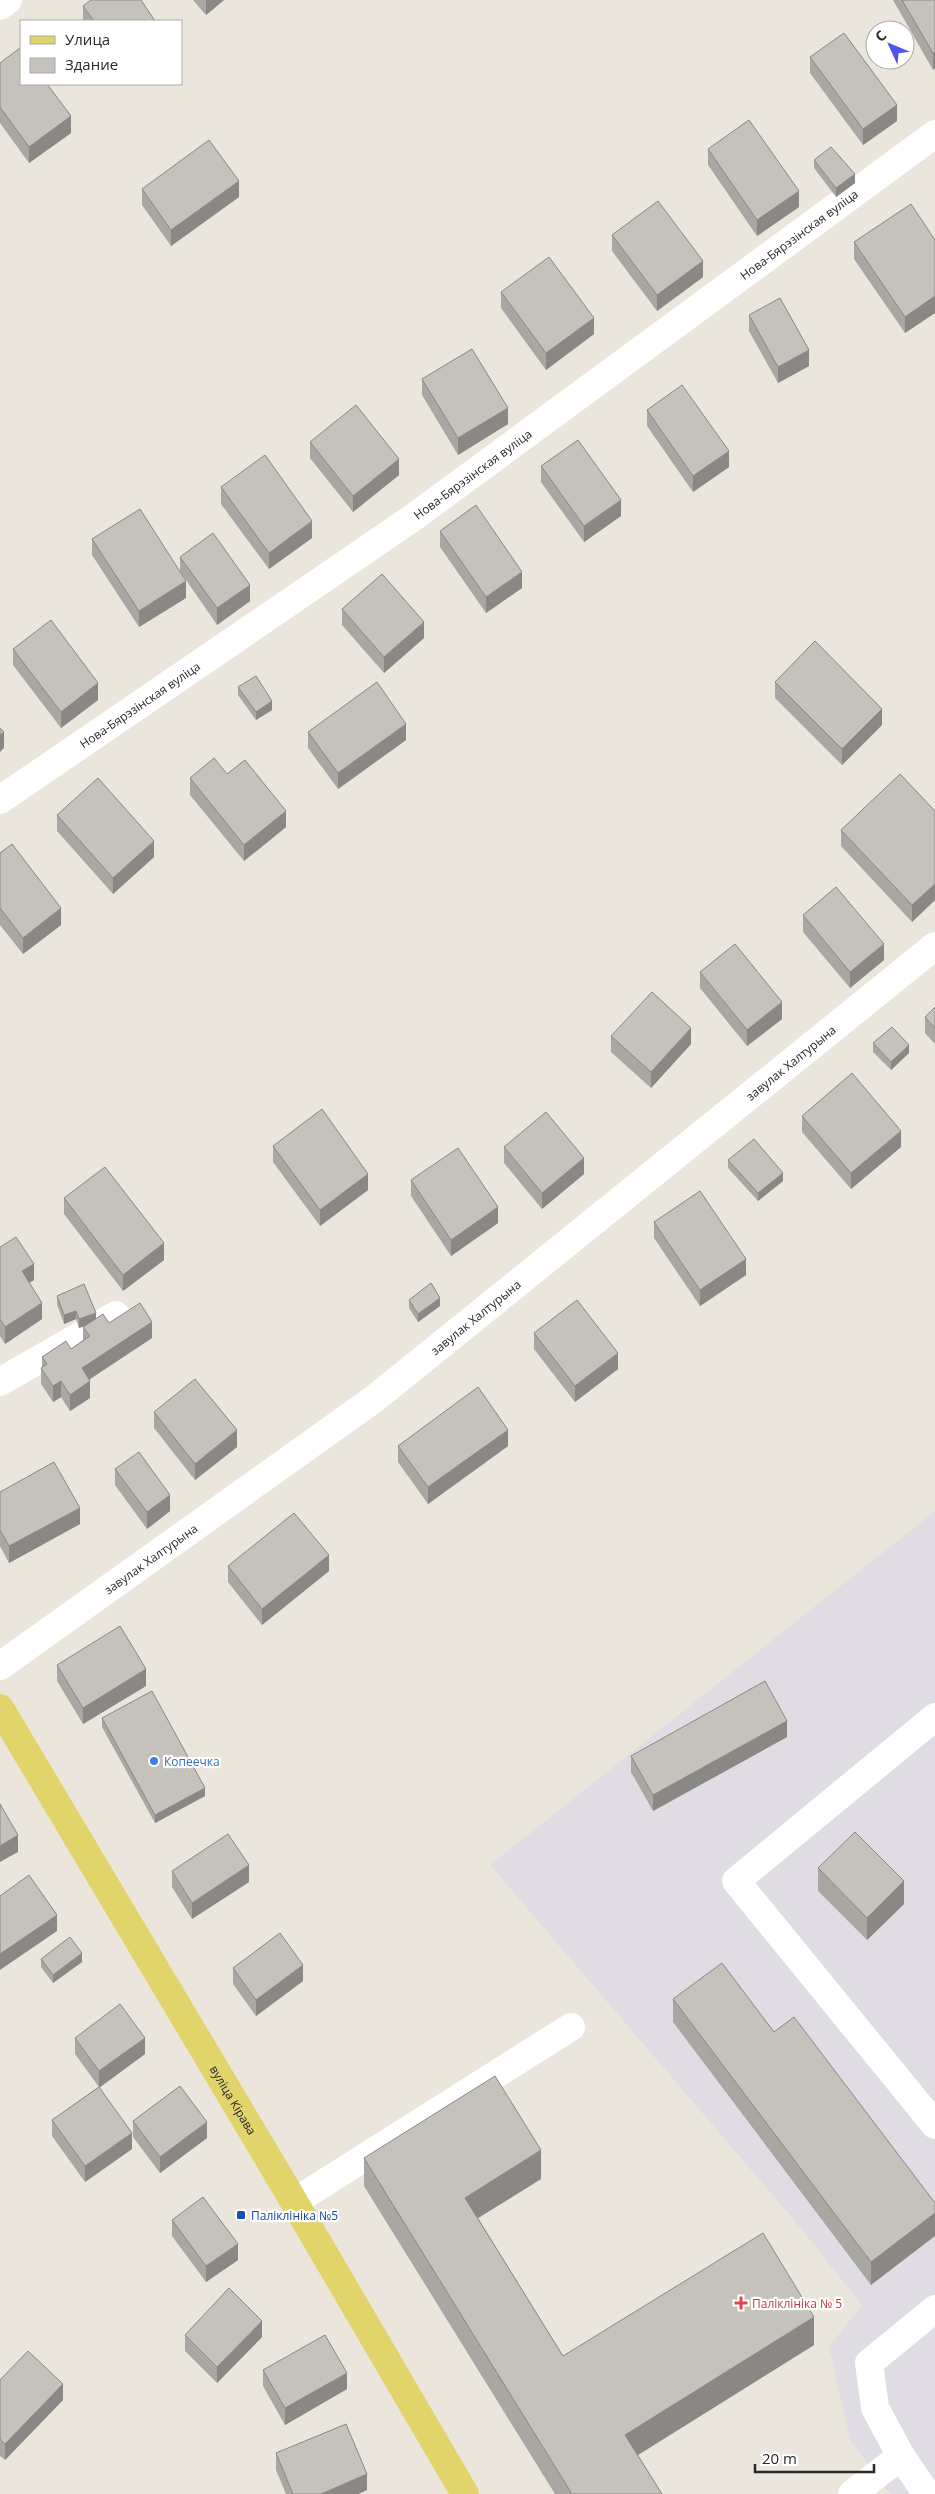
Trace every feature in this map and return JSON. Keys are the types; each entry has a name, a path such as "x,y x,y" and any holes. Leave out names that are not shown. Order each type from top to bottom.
{"main road":[{"name":"вуліца Кірава","path":"0,1708 466,2494"}],"street":[{"path":"0,6 8,0"},
{"name":"Нова-Бярэзінская вуліца","path":"0,800 411,519 935,134"},
{"name":"завулак Халтурына","path":"0,1666 374,1399 935,946"},
{"path":"0,1382 116,1315"},
{"path":"935,1717 736,1880 935,2125"},
{"path":"294,2202 572,2027"},
{"path":"927,2494 901,2456 875,2408 869,2363 935,2309"},
{"path":"852,2494 901,2456"}],"shaded area":[{"path":"935,1511 935,2494 890,2494 850,2440 829,2347 862,2305 794,2220 490,1865"}],"building":[{"path":"91,0 141,0 154,20 93,20 83,6"},
{"path":"902,0 935,0 935,52 933,53"},
{"path":"844,33 865,62 865,70 871,70 897,105 863,129 810,57"},
{"path":"20,48 20,85 48,85 71,116 29,147 0,107 0,63"},
{"path":"749,120 799,191 757,220 708,149"},
{"path":"209,140 239,181 171,230 142,189"},
{"path":"831,147 855,174 836,188 814,160"},
{"path":"658,201 703,261 657,295 612,235"},
{"path":"911,204 935,240 935,296 905,317 854,242"},
{"path":"549,257 594,318 546,353 501,292"},
{"path":"780,298 809,350 778,367 749,315"},
{"path":"472,349 508,408 458,438 422,379"},
{"path":"682,385 729,451 693,476 647,410"},
{"path":"356,405 399,459 353,496 310,442"},
{"path":"578,440 621,500 584,526 541,466"},
{"path":"265,455 312,521 269,553 221,487"},
{"path":"476,505 522,572 486,597 440,531"},
{"path":"140,509 186,581 139,611 92,539"},
{"path":"213,533 250,585 217,608 180,557"},
{"path":"382,574 424,622 384,657 342,609"},
{"path":"51,620 98,683 61,712 13,649"},
{"path":"815,641 882,709 842,749 775,682"},
{"path":"256,676 272,701 256,712 238,687"},
{"path":"377,682 406,724 338,773 308,732"},
{"path":"214,758 227,774 245,760 286,811 244,845 190,778"},
{"path":"900,774 935,811 935,884 912,905 841,830"},
{"path":"98,778 154,841 113,878 57,815"},
{"path":"12,844 61,908 23,938 0,908 0,853"},
{"path":"836,887 884,944 850,972 803,915"},
{"path":"735,944 782,1002 747,1030 700,972"},
{"path":"652,992 691,1028 651,1072 611,1036"},
{"path":"935,1007 935,1028 925,1017"},
{"path":"892,1027 909,1045 891,1062 873,1043"},
{"path":"852,1073 901,1131 851,1173 802,1116"},
{"path":"322,1109 368,1174 320,1210 273,1146"},
{"path":"546,1112 584,1158 542,1193 504,1147"},
{"path":"754,1139 783,1173 758,1193 728,1160"},
{"path":"458,1148 498,1207 451,1240 411,1180"},
{"path":"105,1167 164,1243 123,1275 64,1198"},
{"path":"700,1191 746,1259 700,1290 654,1222"},
{"path":"16,1237 34,1264 22,1271 42,1303 5,1327 0,1319 0,1247"},
{"path":"431,1283 440,1298 418,1314 409,1300"},
{"path":"84,1284 96,1313 79,1319 76,1311 64,1315 57,1296"},
{"path":"577,1300 618,1353 575,1386 534,1333"},
{"path":"140,1303 152,1322 82,1368 90,1381 70,1395 61,1381 53,1386 41,1368 47,1364 42,1357 66,1341 71,1349 90,1336 83,1327 103,1314 109,1323"},
{"path":"195,1379 237,1430 195,1464 154,1412"},
{"path":"478,1387 508,1430 428,1487 398,1446"},
{"path":"139,1452 170,1495 147,1512 115,1469"},
{"path":"54,1462 80,1508 9,1546 0,1530 0,1492"},
{"path":"294,1513 329,1555 262,1609 228,1566"},
{"path":"120,1626 146,1669 83,1708 57,1665"},
{"path":"765,1681 787,1721 653,1795 631,1756"},
{"name":"Копеечка","path":"152,1691 205,1788 155,1815 102,1718"},
{"path":"0,1804 18,1835 0,1846"},
{"path":"855,1832 904,1881 867,1918 818,1868"},
{"path":"228,1834 249,1865 192,1903 172,1871"},
{"path":"29,1875 57,1915 0,1954 0,1896"},
{"path":"280,1933 303,1965 256,2000 233,1968"},
{"path":"70,1937 82,1953 53,1975 41,1959"},
{"path":"722,1963 774,2032 794,2017 935,2203 935,2213 871,2262 673,1999"},
{"path":"120,2004 145,2038 99,2071 75,2038"},
{"name":"Паліклініка № 5","path":"495,2076 541,2150 465,2198 563,2356 763,2233 814,2317 625,2435 662,2494 572,2494 364,2158"},
{"path":"180,2086 207,2122 160,2157 133,2121"},
{"path":"99,2087 132,2133 85,2166 52,2120"},
{"path":"203,2197 238,2244 206,2266 172,2220"},
{"path":"229,2288 262,2321 217,2367 185,2335"},
{"path":"325,2335 347,2373 285,2408 263,2370"},
{"path":"28,2351 63,2384 5,2444 0,2439 0,2380"},
{"path":"346,2424 367,2474 321,2494 293,2494 276,2453"}],"place":[{"name":"Копеечка","path":"154,1761"},
{"name":"Паліклініка №5","path":"241,2215"},
{"name":"Паліклініка № 5","path":"741,2303"}]}
